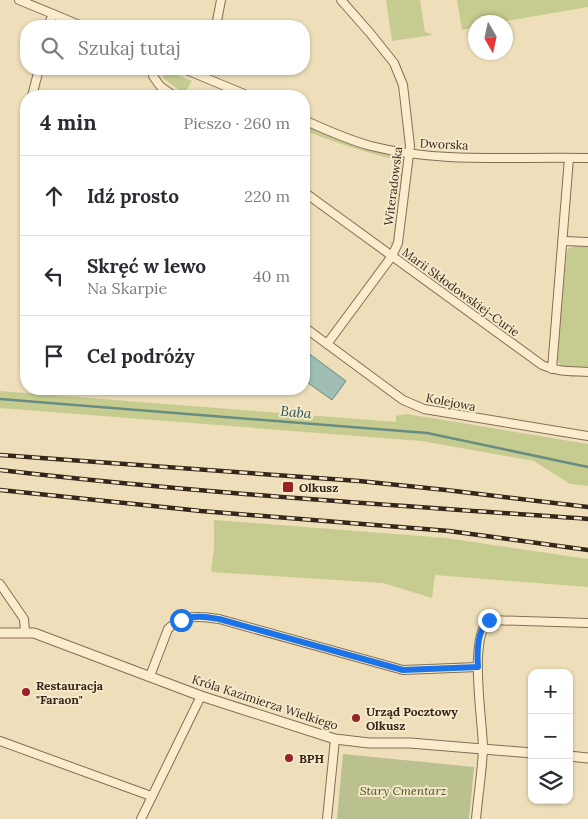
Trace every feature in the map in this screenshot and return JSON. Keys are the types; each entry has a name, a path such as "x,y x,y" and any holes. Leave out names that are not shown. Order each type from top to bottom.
{"street":[{"path":"18,0 68,20"},
{"path":"217,20 221,0"},
{"name":"Witeradowska","path":"327,344 392,256 398,243 410,153 406,105 399,74 394,63 376,40 341,0"},
{"path":"50,20 53,14"},
{"path":"34,90 37,75"},
{"path":"154,75 160,86 166,90"},
{"path":"199,75 235,90"},
{"name":"Dworska","path":"310,123 346,138 372,146 410,153 462,156 588,158"},
{"path":"552,370 564,240 569,158"},
{"name":"Marii Skłodowskiej-Curie","path":"310,196 536,360 552,370 588,372"},
{"path":"564,240 588,242"},
{"name":"Kolejowa","path":"310,331 403,400 424,409 588,436"},
{"path":"1,587 24,619 25,632"},
{"path":"150,676 168,629 173,624 188,617 202,616 403,670 478,665"},
{"path":"476,819 483,749 478,665 478,645 482,628 489,620 588,623"},
{"name":"Króla Kazimierza Wielkiego","path":"0,633 25,632 51,638 201,696 335,739 369,743 410,743 528,753"},
{"path":"141,819 201,696"},
{"path":"327,819 335,739"},
{"path":"0,742 151,796"},
{"path":"573,756 588,758"}],"green space":[{"path":"386,0 420,0 425,32 433,35 392,41"},
{"path":"457,0 588,0 588,7 513,20 513,15 468,15 468,29 462,30"},
{"path":"164,75 177,75 192,81 186,90 179,90 163,78"},
{"path":"310,127 358,147 403,159 393,245 389,243 393,242 401,161 310,132"},
{"path":"574,246 588,247 588,368 562,367 557,360 566,256 568,249"},
{"path":"0,391 20,393 20,395 51,395 396,422 396,416 405,414 588,444 588,486 570,484 534,461 421,441 0,408"},
{"path":"214,520 446,538 588,559 588,587 435,575 432,598 383,583 211,572 214,549"},
{"name":"Stary Cmentarz","path":"343,754 474,767 469,819 337,819"}],"water":[{"path":"310,354 346,381 332,400 310,384"}],"waterway":[{"name":"Baba","path":"0,399 427,433 588,467"}],"railway":[{"path":"0,455 359,481 588,507"},
{"path":"0,470 220,492 588,519"},
{"path":"0,490 201,511 449,531 588,550"}],"place":[{"name":"Olkusz","path":"288,487"},
{"name":"Restauracja \"Faraon\"","path":"26,692"},
{"name":"Urząd Pocztowy Olkusz","path":"356,718"},
{"name":"BPH","path":"289,758"}],"route":[{"path":"181,620 188,617 202,616 219,619 403,670 465,666 478,667 478,645 482,628 489,620"}]}
